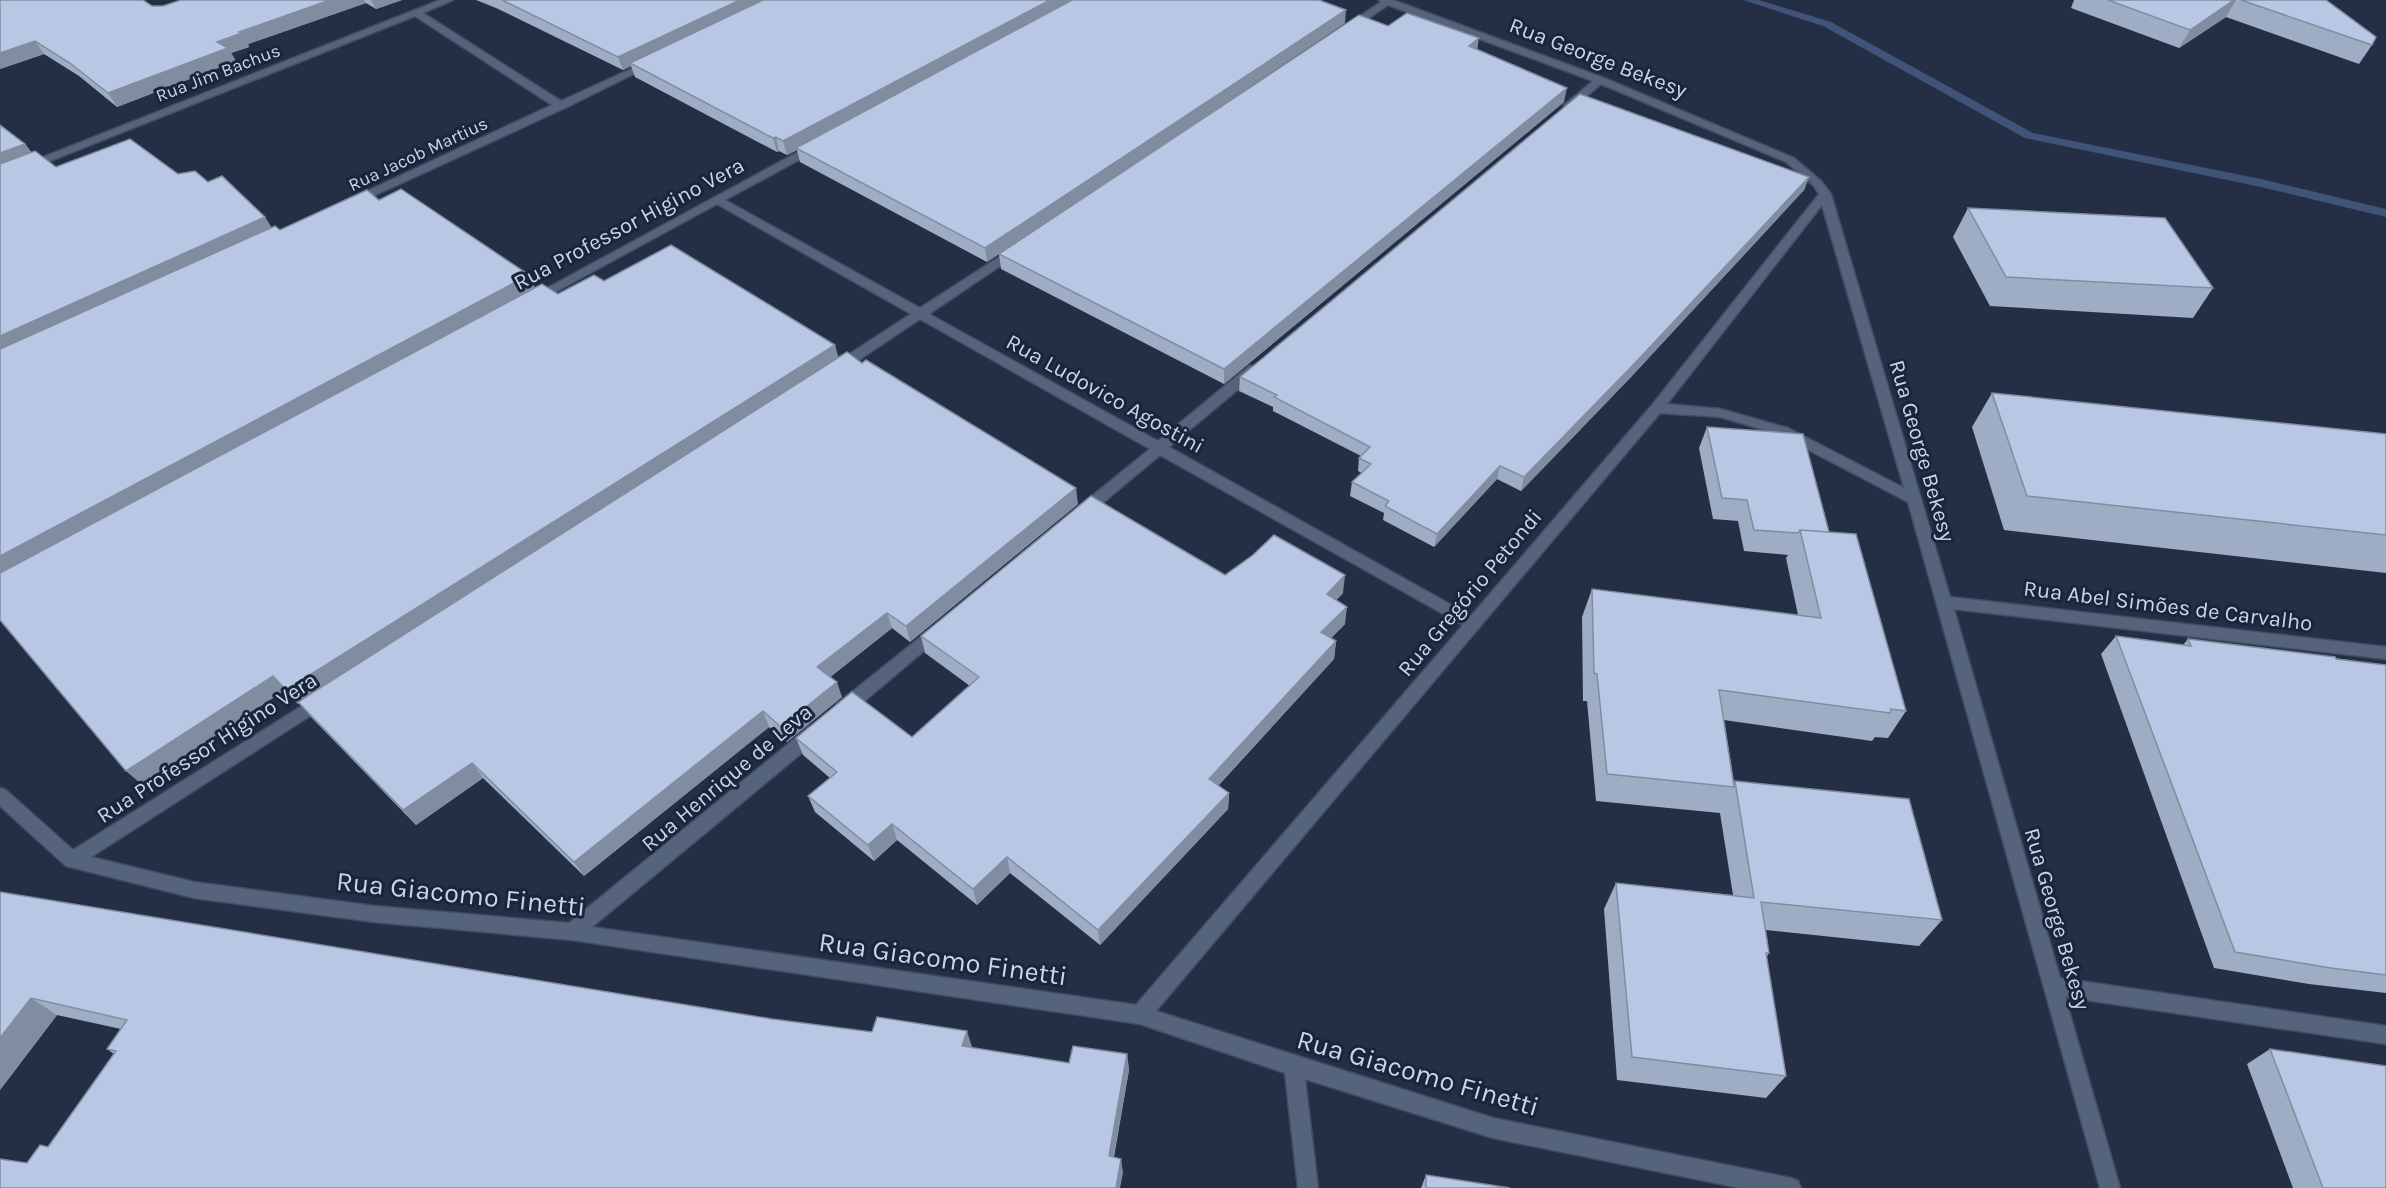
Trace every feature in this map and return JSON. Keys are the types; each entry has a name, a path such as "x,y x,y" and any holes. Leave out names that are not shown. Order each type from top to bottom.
{"street":[{"name":"Rua Jim Bachus","path":"0,178 448,0"},
{"path":"1338,35 1386,1"},
{"name":"Rua George Bekesy","path":"1386,1 1600,80 1790,160 1817,183 1825,194 1944,602 2110,1188"},
{"path":"416,13 561,106"},
{"name":"Rua Jacob Martius","path":"345,205 667,56"},
{"path":"1554,119 1600,80"},
{"name":"Rua Professor Higino Vera","path":"517,308 830,139"},
{"name":"Rua Gregório Petondi","path":"1140,1015 1657,408 1825,194"},
{"name":"Rua Ludovico Agostini","path":"717,200 1473,624"},
{"path":"831,372 921,315 1030,241"},
{"path":"1068,524 1269,356"},
{"path":"1657,408 1720,413 1783,431 1912,498"},
{"name":"Rua Abel Simões de Carvalho","path":"1944,602 2386,653"},
{"name":"Rua Henrique de Leva","path":"572,932 948,622"},
{"name":"Rua Professor Higino Vera","path":"72,860 332,693"},
{"path":"0,795 72,860"},
{"name":"Rua Giacomo Finetti","path":"72,860 194,890 374,914 572,932 1140,1015 1493,1128 1791,1188"},
{"path":"2053,986 2386,1035"},
{"path":"1294,1066 1308,1188"}],"building":[{"path":"0,0 143,0 152,6 163,6 181,0 330,0 239,32 242,33 217,42 228,48 108,93 70,63 35,41 0,53"},
{"path":"502,0 740,0 618,57"},
{"path":"763,0 1050,0 783,141 776,137 773,138 630,63"},
{"path":"1072,0 1319,0 1346,10 985,248 796,148"},
{"path":"2108,0 2234,0 2190,30"},
{"path":"2241,0 2326,0 2376,37 2372,45"},
{"path":"1407,13 1479,38 1469,46 1567,88 1224,369 999,254 1359,15 1388,26"},
{"path":"1580,94 1809,177 1635,363 1524,477 1500,466 1437,534 1385,506 1389,501 1352,482 1371,464 1359,458 1370,447 1240,377"},
{"path":"0,125 25,144 0,153"},
{"path":"130,139 178,174 195,171 208,182 222,176 265,217 0,336 0,164 35,151 56,167"},
{"path":"401,189 529,275 0,556 0,349 275,226 280,230 367,190 379,200"},
{"path":"1968,208 2165,218 2213,288 2006,277"},
{"path":"671,245 835,345 286,690 273,676 126,771 0,620 0,573 542,284 558,294 594,275 604,281"},
{"path":"847,352 862,363 866,360 1076,488 906,626 887,613 817,667 837,682 781,727 763,711 574,862 472,763 403,810 298,702"},
{"path":"1992,393 2386,434 2386,535 2027,496"},
{"path":"1707,427 1803,434 1829,532 1800,530 1798,533 1754,530 1747,500 1722,498"},
{"path":"1091,496 1225,575 1253,555 1274,535 1345,575 1327,594 1347,607 1321,632 1336,641 1209,779 1229,793 1098,930 1007,857 973,889 892,824 868,845 808,796 837,772 796,738 852,692 912,737 979,677 921,636"},
{"path":"1800,530 1856,534 1906,711 1891,709 1890,713 1719,690 1734,787 1607,774 1597,674 1594,673 1592,589 1821,618"},
{"path":"2116,636 2191,646 2188,639 2386,665 2386,975 2235,952"},
{"path":"1735,781 1909,799 1942,920 1761,902 1769,953 1766,953 1786,1076 1632,1057 1616,883 1754,898"},
{"path":"0,892 772,1019 872,1032 877,1017 967,1031 962,1046 1069,1063 1073,1046 1127,1054 1109,1156 1121,1159 1116,1188 0,1188 0,1159 27,1163 40,1145 48,1147 116,1051 107,1049 127,1020 31,998 0,1038"},
{"path":"2270,1049 2386,1066 2386,1188 2323,1188"},
{"path":"1426,1175 1510,1188 1426,1188"}],"waterway":[{"path":"1748,0 1827,24 2029,136 2261,183 2386,213"}]}
